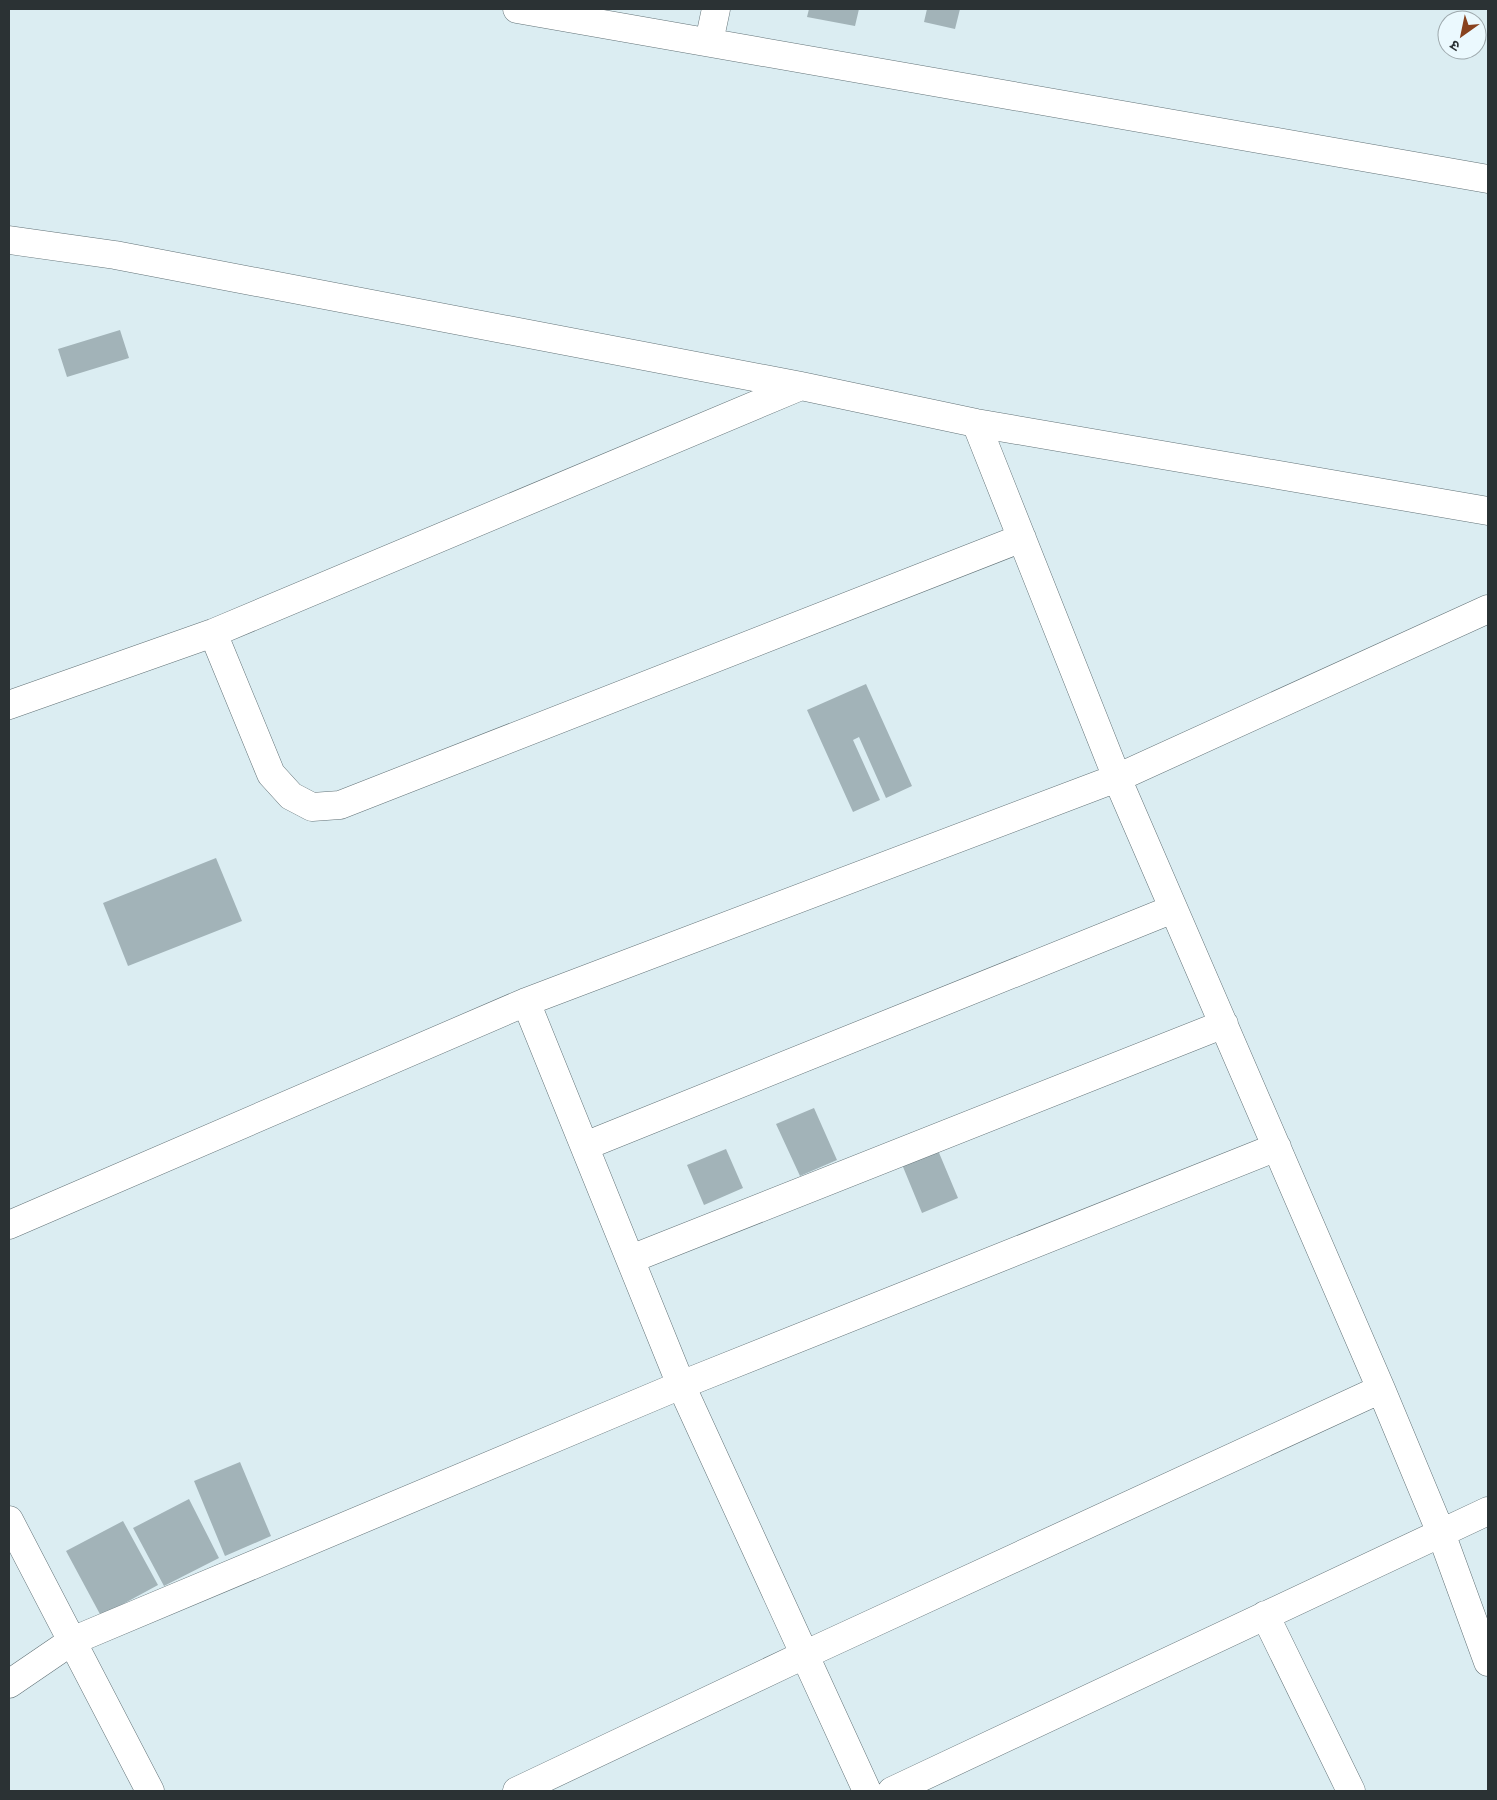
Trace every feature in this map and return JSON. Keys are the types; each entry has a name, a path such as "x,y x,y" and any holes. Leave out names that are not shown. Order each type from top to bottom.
{"street":[{"path":"517,9 1488,179"},
{"path":"709,42 716,9"},
{"path":"9,240 115,255 801,386 976,423 1488,511"},
{"path":"9,705 213,633 801,386"},
{"path":"976,423 1117,778 1382,1389 1441,1533 1488,1662"},
{"path":"213,633 271,774 291,796 312,807 340,805 1022,538"},
{"path":"9,1225 526,1002 1117,778 1488,608"},
{"path":"585,1146 1173,909"},
{"path":"526,1002 681,1385 868,1791"},
{"path":"630,1259 1224,1024"},
{"path":"9,1684 72,1641 681,1385 1277,1147"},
{"path":"517,1791 804,1655 1382,1389"},
{"path":"892,1791 1488,1511"},
{"path":"9,1520 150,1791"},
{"path":"1265,1615 1351,1791"}],"building":[{"path":"809,9 859,9 855,26 807,17"},
{"path":"927,9 960,9 955,29 924,22"},
{"path":"120,330 129,358 67,377 58,349"},
{"path":"866,684 912,786 886,798 859,737 853,740 880,800 853,812 807,710"},
{"path":"216,858 242,921 128,966 103,903"},
{"path":"814,1108 837,1160 800,1176 776,1124"},
{"path":"937,1148 958,1198 922,1213 901,1162"},
{"path":"726,1149 743,1188 704,1205 687,1165"},
{"path":"240,1462 271,1536 225,1556 194,1481"},
{"path":"189,1499 219,1558 164,1586 133,1528"},
{"path":"123,1521 158,1585 101,1616 66,1551"}]}
